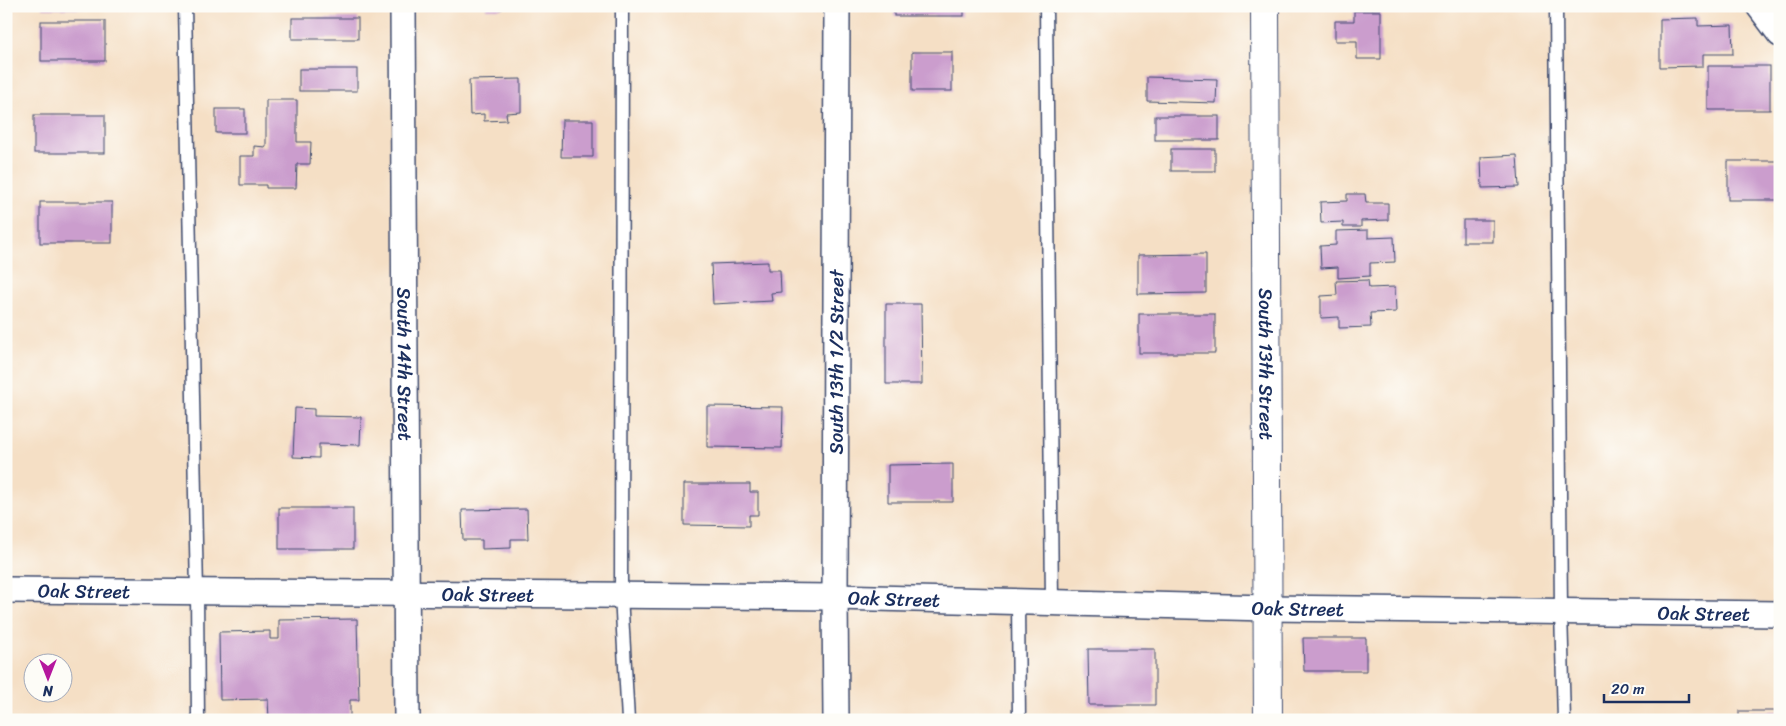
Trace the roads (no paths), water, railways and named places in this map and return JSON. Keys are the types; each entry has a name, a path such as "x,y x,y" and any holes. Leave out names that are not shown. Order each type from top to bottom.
{"main road":[{"name":"South 13th Street","path":"1265,6 1268,720"}],"street":[{"name":"South 14th Street","path":"403,6 408,720"},
{"name":"South 13th 1/2 Street","path":"836,720 837,6"},
{"path":"1759,6 1780,34"},
{"name":"Oak Street","path":"6,590 835,597 1267,608 1780,614"}],"lane":[{"path":"185,6 198,720"},
{"path":"622,6 621,595 628,720"},
{"path":"1046,6 1052,602"},
{"path":"1556,6 1561,611 1564,720"},
{"path":"1018,601 1019,720"}]}
